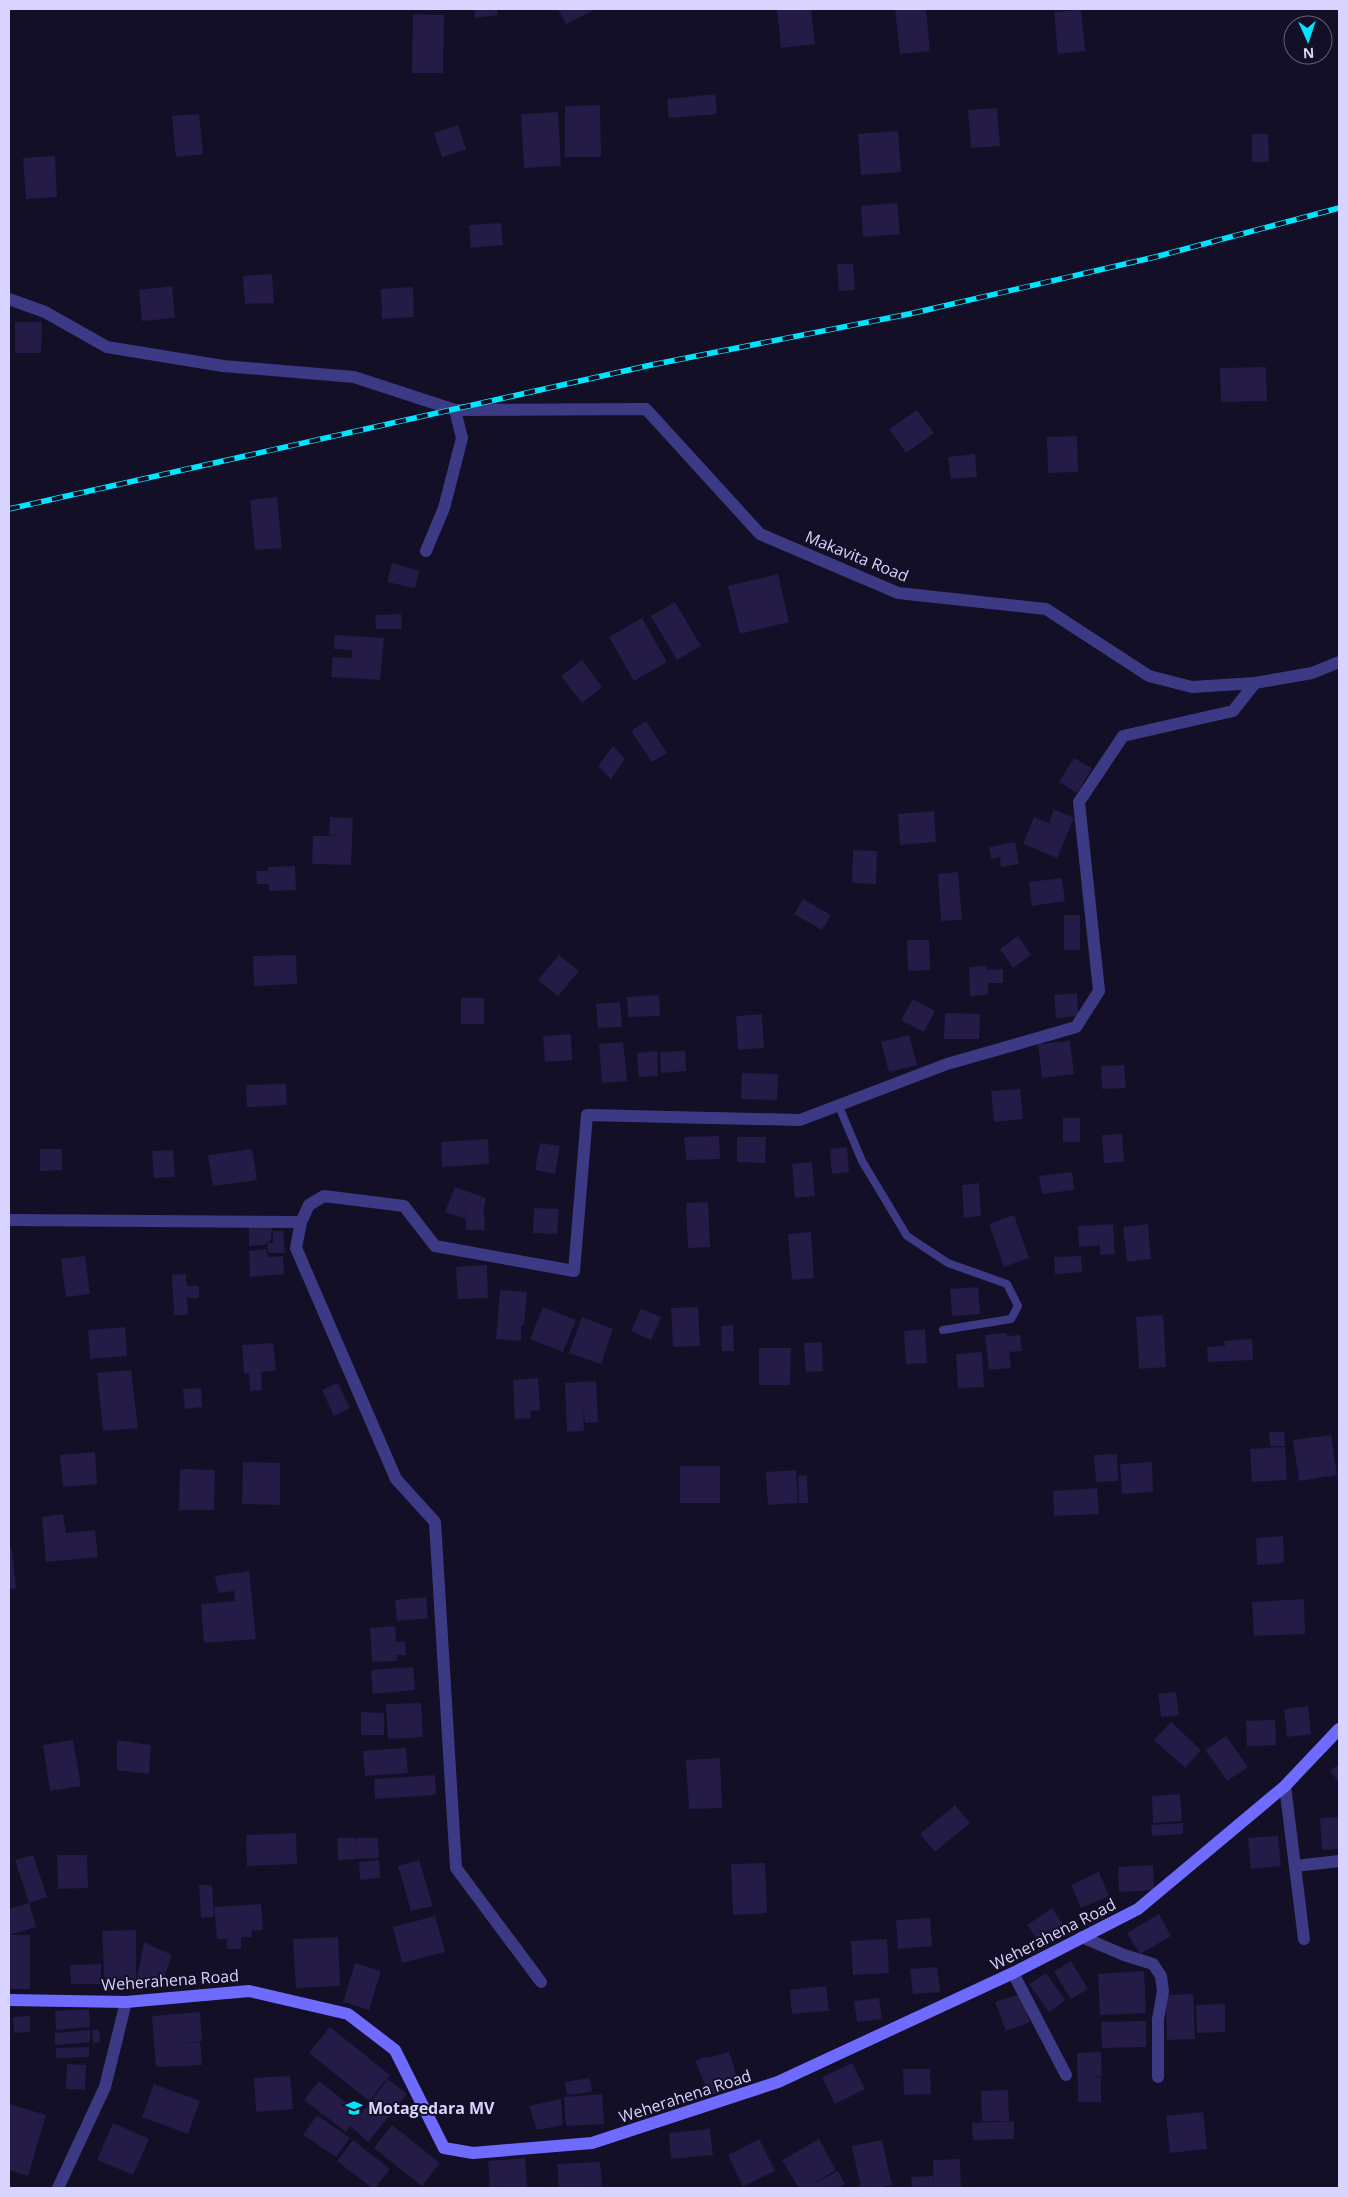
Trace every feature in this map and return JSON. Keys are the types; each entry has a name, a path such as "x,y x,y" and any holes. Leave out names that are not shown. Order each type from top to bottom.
{"main road":[{"name":"Weherahena Road","path":"9,2000 126,2002 248,1991 348,2014 394,2050 444,2148 474,2153 592,2143 769,2085 1013,1973 1138,1910 1286,1786 1339,1729"}],"street":[{"name":"Makavita Road","path":"9,299 45,312 107,347 224,366 354,377 455,410 646,409 760,534 898,593 1046,609 1149,676 1192,687 1255,683 1312,673 1339,662"},
{"path":"426,551 444,508 462,438 455,410"},
{"path":"541,1982 456,1868 435,1522 396,1479 296,1248 301,1222 308,1205 324,1196 404,1206 434,1246 574,1271 587,1115 800,1120 947,1064 1076,1027 1098,992 1079,802 1123,736 1233,712 1255,683"},
{"path":"9,1220 301,1222"},
{"path":"1286,1786 1304,1939"},
{"path":"1295,1866 1339,1861"},
{"path":"1082,1937 1124,1955 1153,1964 1160,1976 1162,1991 1158,2019 1158,2077"},
{"path":"1013,1973 1066,2075"},
{"path":"58,2188 105,2087 126,2002"}],"lane":[{"path":"838,1104 862,1161 907,1236 948,1262 1007,1284 1018,1306 1011,1319 943,1330"}],"building":[{"path":"474,9 497,9 498,15 475,18"},
{"path":"558,9 591,9 592,11 566,24"},
{"path":"777,9 811,9 815,44 781,48"},
{"path":"895,9 926,9 930,51 900,54"},
{"path":"1081,10 1085,51 1058,54 1054,12"},
{"path":"413,14 444,15 443,73 412,73"},
{"path":"715,94 717,114 669,118 667,99"},
{"path":"600,105 601,157 565,157 565,106"},
{"path":"997,108 1000,146 971,148 968,110"},
{"path":"558,112 561,166 524,168 521,114"},
{"path":"199,114 203,154 176,157 172,116"},
{"path":"458,125 466,149 442,157 434,133"},
{"path":"898,131 901,172 861,175 858,134"},
{"path":"1252,134 1268,134 1269,162 1252,162"},
{"path":"55,156 57,197 26,199 23,158"},
{"path":"897,203 900,234 863,237 861,206"},
{"path":"501,223 503,245 471,248 469,225"},
{"path":"837,264 853,264 855,290 839,291"},
{"path":"272,274 274,303 245,304 243,276"},
{"path":"172,286 175,318 142,321 139,290"},
{"path":"413,287 414,317 382,319 381,289"},
{"path":"15,322 42,322 41,353 15,353"},
{"path":"1266,367 1267,401 1221,402 1220,368"},
{"path":"917,410 934,433 906,453 889,429"},
{"path":"1077,436 1078,472 1048,473 1047,437"},
{"path":"975,454 977,477 951,479 948,457"},
{"path":"277,497 282,548 255,550 250,500"},
{"path":"392,563 419,571 415,588 387,582"},
{"path":"778,574 789,622 740,634 728,586"},
{"path":"675,602 701,646 677,660 651,616"},
{"path":"401,614 402,629 376,629 375,615"},
{"path":"642,618 667,662 634,681 609,637"},
{"path":"335,635 384,638 380,680 331,677 333,657 352,658 352,650 334,649"},
{"path":"582,660 602,687 582,703 561,676"},
{"path":"646,721 667,753 652,762 631,731"},
{"path":"613,746 625,759 611,779 598,766"},
{"path":"1074,758 1092,768 1077,793 1059,782"},
{"path":"1054,809 1074,818 1057,858 1023,844 1034,817 1049,823"},
{"path":"934,811 936,842 900,845 898,814"},
{"path":"330,817 353,818 351,865 312,864 313,836 336,836 329,835"},
{"path":"1015,842 1019,864 1001,867 1000,857 991,859 989,847"},
{"path":"853,850 877,851 876,884 852,883"},
{"path":"295,866 296,890 269,891 269,884 257,884 256,871 268,871 268,867"},
{"path":"958,872 962,920 941,921 938,874"},
{"path":"1062,878 1065,901 1032,906 1029,882"},
{"path":"803,899 831,915 822,930 794,914"},
{"path":"1064,915 1080,915 1080,950 1064,950"},
{"path":"1018,936 1031,955 1013,968 1000,949"},
{"path":"907,940 929,940 930,970 908,971"},
{"path":"296,955 297,984 254,986 253,956"},
{"path":"559,955 579,971 558,996 538,980"},
{"path":"987,966 987,970 1003,969 1003,983 988,983 988,995 970,996 969,967"},
{"path":"1077,993 1078,1016 1056,1018 1054,995"},
{"path":"659,995 660,1016 628,1017 627,997"},
{"path":"461,998 484,998 484,1024 461,1024"},
{"path":"913,999 935,1011 924,1032 901,1020"},
{"path":"620,1002 622,1027 598,1028 596,1004"},
{"path":"945,1013 980,1014 979,1039 944,1039"},
{"path":"762,1014 764,1048 738,1050 736,1016"},
{"path":"571,1034 572,1060 545,1062 543,1036"},
{"path":"909,1035 917,1065 889,1072 881,1042"},
{"path":"1070,1041 1074,1074 1042,1078 1038,1044"},
{"path":"623,1042 627,1081 602,1083 599,1044"},
{"path":"657,1051 658,1076 639,1077 637,1053"},
{"path":"685,1051 686,1071 661,1073 660,1052"},
{"path":"1124,1065 1126,1088 1102,1089 1101,1066"},
{"path":"742,1073 778,1074 777,1100 741,1099"},
{"path":"286,1084 287,1105 247,1107 246,1085"},
{"path":"1020,1089 1023,1119 994,1122 991,1091"},
{"path":"1063,1118 1080,1118 1080,1142 1063,1142"},
{"path":"1122,1134 1124,1162 1104,1163 1102,1135"},
{"path":"719,1136 720,1159 686,1160 684,1137"},
{"path":"737,1137 766,1137 765,1163 737,1162"},
{"path":"488,1139 489,1164 442,1167 441,1142"},
{"path":"540,1143 560,1146 555,1174 535,1170"},
{"path":"847,1147 849,1172 832,1174 830,1149"},
{"path":"40,1149 62,1149 62,1170 40,1171"},
{"path":"252,1149 257,1180 213,1186 208,1155"},
{"path":"173,1150 175,1177 154,1178 152,1151"},
{"path":"812,1162 815,1196 795,1198 792,1164"},
{"path":"1072,1172 1074,1190 1042,1194 1039,1176"},
{"path":"979,1183 981,1216 964,1218 962,1185"},
{"path":"455,1187 486,1198 483,1213 485,1230 466,1230 466,1209 465,1219 445,1212"},
{"path":"708,1202 710,1247 688,1248 686,1203"},
{"path":"534,1208 559,1209 557,1234 533,1233"},
{"path":"1014,1215 1029,1258 1004,1267 989,1224"},
{"path":"1113,1224 1115,1254 1100,1255 1100,1245 1079,1247 1078,1226"},
{"path":"1148,1224 1151,1259 1127,1262 1123,1227"},
{"path":"272,1226 271,1240 264,1245 249,1246 249,1227"},
{"path":"273,1231 283,1231 285,1253 268,1253 267,1243 273,1243"},
{"path":"811,1232 814,1278 792,1280 788,1234"},
{"path":"266,1249 268,1257 283,1256 284,1274 250,1277 249,1251"},
{"path":"85,1256 90,1294 66,1297 61,1259"},
{"path":"1081,1256 1082,1272 1055,1274 1054,1257"},
{"path":"487,1265 488,1298 458,1299 456,1267"},
{"path":"186,1274 187,1286 199,1286 199,1298 187,1298 188,1315 174,1315 172,1275"},
{"path":"978,1287 980,1314 952,1316 950,1289"},
{"path":"500,1290 527,1292 524,1325 521,1325 521,1341 496,1339"},
{"path":"543,1307 576,1320 563,1352 530,1339"},
{"path":"698,1307 700,1346 673,1347 671,1308"},
{"path":"641,1309 661,1317 651,1340 631,1331"},
{"path":"1163,1315 1166,1367 1139,1369 1136,1317"},
{"path":"582,1317 613,1329 601,1364 569,1353"},
{"path":"733,1325 734,1351 722,1351 721,1326"},
{"path":"125,1327 127,1356 90,1359 88,1330"},
{"path":"925,1329 927,1363 906,1364 904,1331"},
{"path":"1007,1333 1007,1336 1020,1335 1022,1351 1009,1352 1011,1368 989,1370 985,1335"},
{"path":"1252,1339 1253,1360 1208,1362 1207,1347 1225,1346 1224,1341"},
{"path":"822,1342 823,1371 806,1372 804,1343"},
{"path":"273,1343 276,1370 261,1372 262,1390 250,1391 249,1373 244,1373 242,1345"},
{"path":"759,1348 791,1348 790,1385 759,1385"},
{"path":"982,1352 984,1387 958,1388 956,1354"},
{"path":"131,1370 138,1428 103,1431 97,1373"},
{"path":"538,1378 540,1410 530,1411 531,1418 515,1419 513,1380"},
{"path":"596,1381 598,1422 585,1423 583,1409 584,1431 567,1432 565,1383"},
{"path":"338,1383 350,1408 334,1416 322,1390"},
{"path":"201,1388 202,1407 185,1409 183,1389"},
{"path":"1269,1432 1284,1432 1285,1446 1270,1446"},
{"path":"1331,1435 1337,1475 1299,1481 1293,1440"},
{"path":"1285,1447 1287,1480 1252,1482 1250,1449"},
{"path":"95,1452 97,1484 63,1487 60,1455"},
{"path":"1117,1454 1118,1481 1096,1482 1094,1455"},
{"path":"243,1462 280,1463 280,1505 242,1504"},
{"path":"1152,1462 1153,1492 1122,1494 1120,1464"},
{"path":"680,1466 720,1466 720,1503 680,1503"},
{"path":"180,1469 215,1470 214,1510 179,1510"},
{"path":"796,1470 798,1503 768,1505 766,1472"},
{"path":"807,1475 808,1503 799,1503 798,1476"},
{"path":"1097,1488 1099,1514 1054,1516 1053,1491"},
{"path":"63,1514 66,1533 95,1530 98,1557 46,1562 42,1517"},
{"path":"1283,1536 1284,1563 1257,1565 1256,1538"},
{"path":"9,1549 12,1549 16,1588 9,1589"},
{"path":"249,1571 256,1639 204,1643 201,1604 235,1601 234,1591 218,1593 215,1576"},
{"path":"426,1597 428,1618 397,1621 395,1600"},
{"path":"1304,1599 1305,1634 1254,1636 1252,1602"},
{"path":"395,1626 396,1642 405,1642 406,1655 397,1655 397,1661 372,1662 370,1628"},
{"path":"413,1667 415,1690 373,1694 371,1670"},
{"path":"1176,1692 1179,1715 1161,1717 1158,1694"},
{"path":"421,1703 423,1737 388,1739 386,1704"},
{"path":"1308,1706 1311,1734 1287,1737 1284,1709"},
{"path":"361,1712 384,1713 384,1735 361,1735"},
{"path":"1275,1720 1276,1745 1247,1746 1246,1721"},
{"path":"1171,1722 1201,1750 1185,1768 1154,1740"},
{"path":"1226,1736 1248,1767 1227,1781 1205,1750"},
{"path":"73,1740 81,1786 50,1791 43,1745"},
{"path":"117,1740 151,1745 149,1774 117,1770"},
{"path":"406,1748 408,1773 365,1776 363,1751"},
{"path":"720,1758 722,1808 689,1809 686,1760"},
{"path":"1339,1764 1339,1782 1330,1771"},
{"path":"435,1775 436,1795 375,1799 374,1779"},
{"path":"1180,1794 1182,1821 1153,1823 1152,1796"},
{"path":"955,1805 970,1823 935,1852 920,1834"},
{"path":"1339,1817 1339,1849 1322,1850 1320,1818"},
{"path":"1183,1823 1183,1834 1152,1836 1151,1825"},
{"path":"296,1833 297,1864 247,1866 246,1835"},
{"path":"1278,1836 1281,1866 1251,1869 1248,1838"},
{"path":"337,1838 355,1838 355,1847 356,1838 378,1838 379,1858 338,1860"},
{"path":"33,1855 47,1897 29,1903 15,1860"},
{"path":"57,1855 87,1855 88,1888 58,1889"},
{"path":"379,1860 380,1878 360,1880 359,1862"},
{"path":"419,1860 433,1906 411,1911 398,1866"},
{"path":"765,1863 767,1913 733,1915 731,1864"},
{"path":"1153,1865 1154,1890 1119,1892 1118,1867"},
{"path":"1099,1872 1109,1896 1081,1908 1071,1885"},
{"path":"199,1885 212,1885 214,1917 201,1918"},
{"path":"29,1903 36,1927 9,1935 9,1909"},
{"path":"261,1904 263,1930 251,1931 252,1937 241,1937 241,1949 227,1949 227,1939 217,1939 214,1907"},
{"path":"1052,1908 1064,1926 1040,1943 1027,1925"},
{"path":"1159,1914 1171,1936 1140,1954 1127,1933"},
{"path":"435,1916 445,1952 402,1963 393,1927"},
{"path":"930,1918 932,1946 898,1949 896,1920"},
{"path":"136,1930 136,1988 105,1990 102,1931"},
{"path":"9,1935 30,1935 30,1989 9,1989"},
{"path":"338,1937 340,1986 296,1988 293,1939"},
{"path":"887,1939 889,1973 853,1975 851,1941"},
{"path":"144,1942 172,1955 161,1986 137,1978"},
{"path":"1071,1961 1088,1989 1071,1999 1054,1972"},
{"path":"355,1963 381,1971 369,2010 343,2002"},
{"path":"101,1964 101,1984 71,1984 70,1965"},
{"path":"937,1967 940,1992 913,1994 910,1969"},
{"path":"1144,1971 1146,2013 1100,2015 1098,1974"},
{"path":"1046,1973 1065,2000 1049,2012 1029,1984"},
{"path":"826,1986 829,2011 792,2014 790,1990"},
{"path":"1020,1994 1030,2022 1006,2031 995,2002"},
{"path":"1193,1994 1195,2039 1167,2040 1166,1995"},
{"path":"879,1998 882,2019 857,2022 854,2001"},
{"path":"1225,2004 1225,2032 1197,2033 1196,2005"},
{"path":"89,2009 90,2027 56,2030 55,2011"},
{"path":"200,2012 202,2041 180,2043 200,2042 202,2065 156,2067 152,2016"},
{"path":"30,2016 30,2032 14,2033 13,2017"},
{"path":"1146,2021 1146,2047 1102,2048 1101,2022"},
{"path":"330,2027 390,2075 369,2101 309,2053"},
{"path":"90,2030 90,2042 55,2045 55,2033"},
{"path":"92,2030 99,2030 100,2042 93,2043"},
{"path":"89,2047 89,2057 56,2058 56,2048"},
{"path":"729,2052 737,2077 718,2082 722,2091 710,2096 695,2061 707,2056 708,2058"},
{"path":"1101,2052 1102,2076 1092,2076 1101,2077 1101,2102 1078,2102 1077,2053"},
{"path":"852,2063 865,2089 835,2104 822,2077"},
{"path":"67,2064 86,2065 85,2090 66,2089"},
{"path":"903,2069 930,2069 931,2094 904,2095"},
{"path":"290,2076 293,2109 256,2112 254,2078"},
{"path":"590,2078 592,2092 567,2095 565,2082"},
{"path":"388,2079 407,2094 368,2142 350,2126 346,2132 304,2100 319,2081 361,2114"},
{"path":"154,2084 200,2101 188,2134 142,2117"},
{"path":"1008,2090 1009,2121 982,2121 981,2091"},
{"path":"602,2094 604,2124 566,2126 564,2097"},
{"path":"561,2099 563,2125 537,2130 529,2106"},
{"path":"9,2104 46,2115 28,2176 9,2170"},
{"path":"1203,2112 1207,2149 1170,2153 1166,2116"},
{"path":"317,2115 350,2138 336,2157 303,2135"},
{"path":"1014,2121 1014,2139 973,2140 972,2123"},
{"path":"113,2123 149,2139 133,2175 97,2160"},
{"path":"392,2125 440,2163 422,2186 374,2148"},
{"path":"710,2129 713,2155 671,2159 669,2133"},
{"path":"759,2139 775,2171 743,2186 728,2155"},
{"path":"819,2139 836,2170 811,2185 838,2171 845,2184 838,2188 799,2188 782,2160"},
{"path":"353,2140 390,2169 375,2188 372,2188 337,2161"},
{"path":"882,2140 892,2185 878,2188 861,2188 852,2146"},
{"path":"525,2158 527,2188 490,2188 488,2161"},
{"path":"960,2159 961,2188 912,2188 911,2177 933,2176 934,2186 933,2160"},
{"path":"600,2162 602,2188 559,2188 557,2164"}],"railway":[{"path":"9,509 651,365 909,314 1155,257 1339,208"}],"place":[{"name":"Motagedara MV","path":"354,2108"}]}
